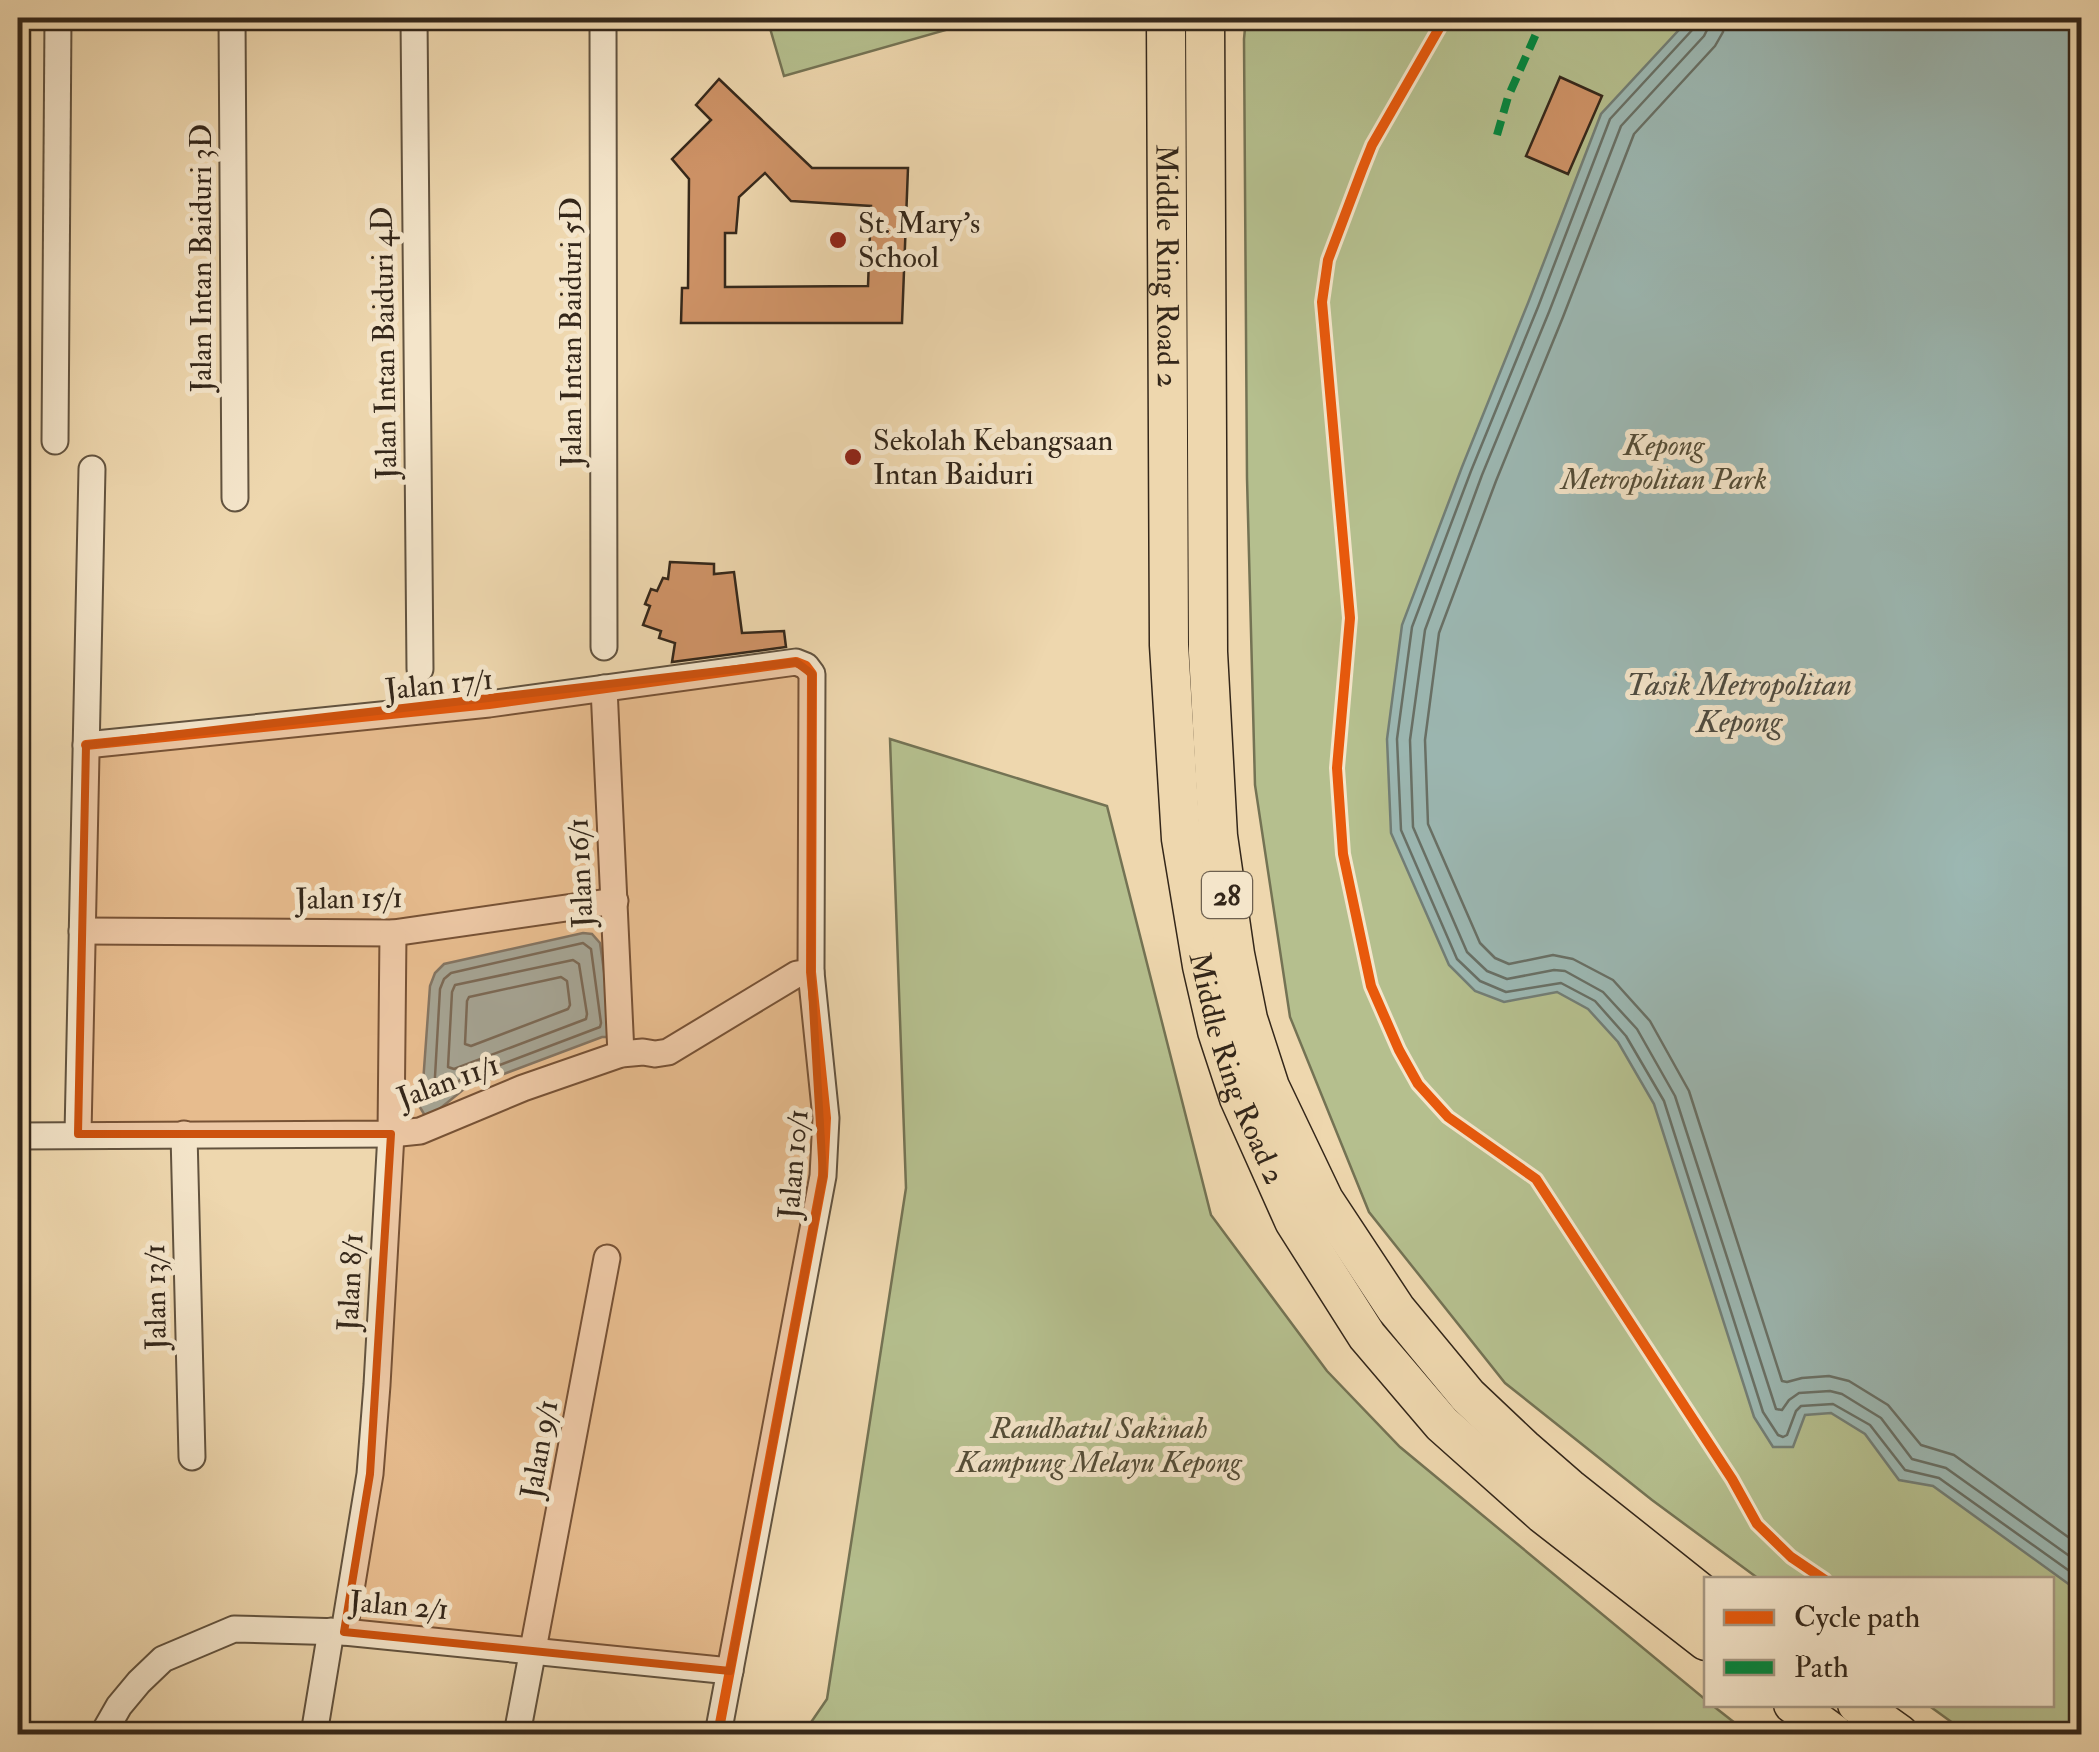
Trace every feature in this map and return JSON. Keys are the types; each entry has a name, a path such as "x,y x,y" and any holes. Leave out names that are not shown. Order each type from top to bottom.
{"highway":[{"name":"Middle Ring Road 2","path":"1166,18 1170,645 1180,839 1217,1031 1239,1098 1294,1221 1367,1336 1442,1424 1544,1514 1704,1639"},
{"name":"Middle Ring Road 2","path":"1206,18 1208,652 1218,836 1234,954 1248,1020 1270,1087 1324,1200 1396,1308 1468,1396 1569,1488 1704,1595"},
{"path":"1796,1707 1834,1734"},
{"path":"1861,1707 1899,1734"}],"street":[{"path":"55,441 58,18"},
{"name":"Jalan Intan Baiduri 3D","path":"232,18 236,498"},
{"name":"Jalan Intan Baiduri 4D","path":"414,18 420,669"},
{"name":"Jalan Intan Baiduri 5D","path":"603,18 604,647"},
{"path":"78,1134 92,469"},
{"name":"Jalan 17/1","path":"86,745 489,704 796,662"},
{"name":"Jalan 10/1","path":"718,1734 823,1176 826,1118 812,972 812,674 796,662"},
{"name":"Jalan 16/1","path":"604,688 621,1054"},
{"name":"Jalan 15/1","path":"82,932 393,933 614,901"},
{"name":"Jalan 8/1","path":"314,1734 370,1474 390,1134 393,933"},
{"name":"Jalan 11/1","path":"18,1136 420,1131 523,1088 621,1054 668,1052 797,974 812,972"},
{"name":"Jalan 13/1","path":"184,1134 192,1457"},
{"name":"Jalan 9/1","path":"517,1734 607,1258"},
{"name":"Jalan 2/1","path":"103,1734 119,1706 163,1658 234,1629 338,1632 730,1671"}],"highlighted area":[{"path":"796,662 812,674 811,972 823,1176 730,1671 344,1632 370,1474 391,1134 78,1134 86,745"}],"green space":[{"path":"767,18 973,18 974,22 784,76"},
{"name":"Tasik Metropolitan Kepong","path":"1246,18 2081,18 2081,1734 1968,1734 1931,1707 2054,1707 2054,1577 1756,1577 1505,1383 1369,1212 1290,1017 1255,785 1247,478"},
{"name":"Raudhatul Sakinah Kampung Melayu Kepong","path":"890,739 1107,806 1211,1215 1327,1371 1400,1447 1704,1698 1704,1707 1715,1707 1749,1734 803,1734 827,1699 906,1188"}],"water":[{"name":"Tasik Metropolitan Kepong","path":"1690,18 2081,18 2081,1593 1933,1486 1899,1480 1865,1434 1831,1413 1805,1415 1793,1447 1773,1447 1754,1417 1654,1104 1618,1042 1588,1009 1557,992 1504,1002 1475,991 1449,965 1391,833 1387,739 1402,625 1601,114"},
{"path":"592,934 600,943 611,1021 609,1037 464,1089 427,1119 418,1104 422,1097 430,986 435,973 444,964"}],"building":[{"path":"1560,77 1602,96 1568,174 1526,156"},
{"path":"719,79 812,168 908,168 902,323 681,323 682,288 688,288 689,179 672,159 711,120 696,105","holes":["765,173 791,201 871,206 868,286 725,287 725,233 736,233 739,197"]},
{"path":"670,562 714,564 714,574 734,572 742,633 784,631 786,647 672,662 675,643 659,638 661,631 643,625 651,589 657,591 663,578 668,579"}],"marked path":[{"path":"1497,135 1508,97 1543,18"}],"cycle path":[{"path":"1445,18 1372,145 1328,260 1322,302 1350,618 1337,768 1343,854 1371,986 1418,1084 1448,1117 1536,1179 1732,1479 1757,1524 1791,1557 1821,1577"},
{"path":"86,745 489,704 796,662 812,674 811,972 826,1118 823,1176 718,1734"}],"place":[{"name":"St. Mary's School","path":"838,240"},
{"name":"Sekolah Kebangsaan Intan Baiduri","path":"853,457"}],"park label":[{"name":"Kepong Metropolitan Park","path":"1664,462"}]}
